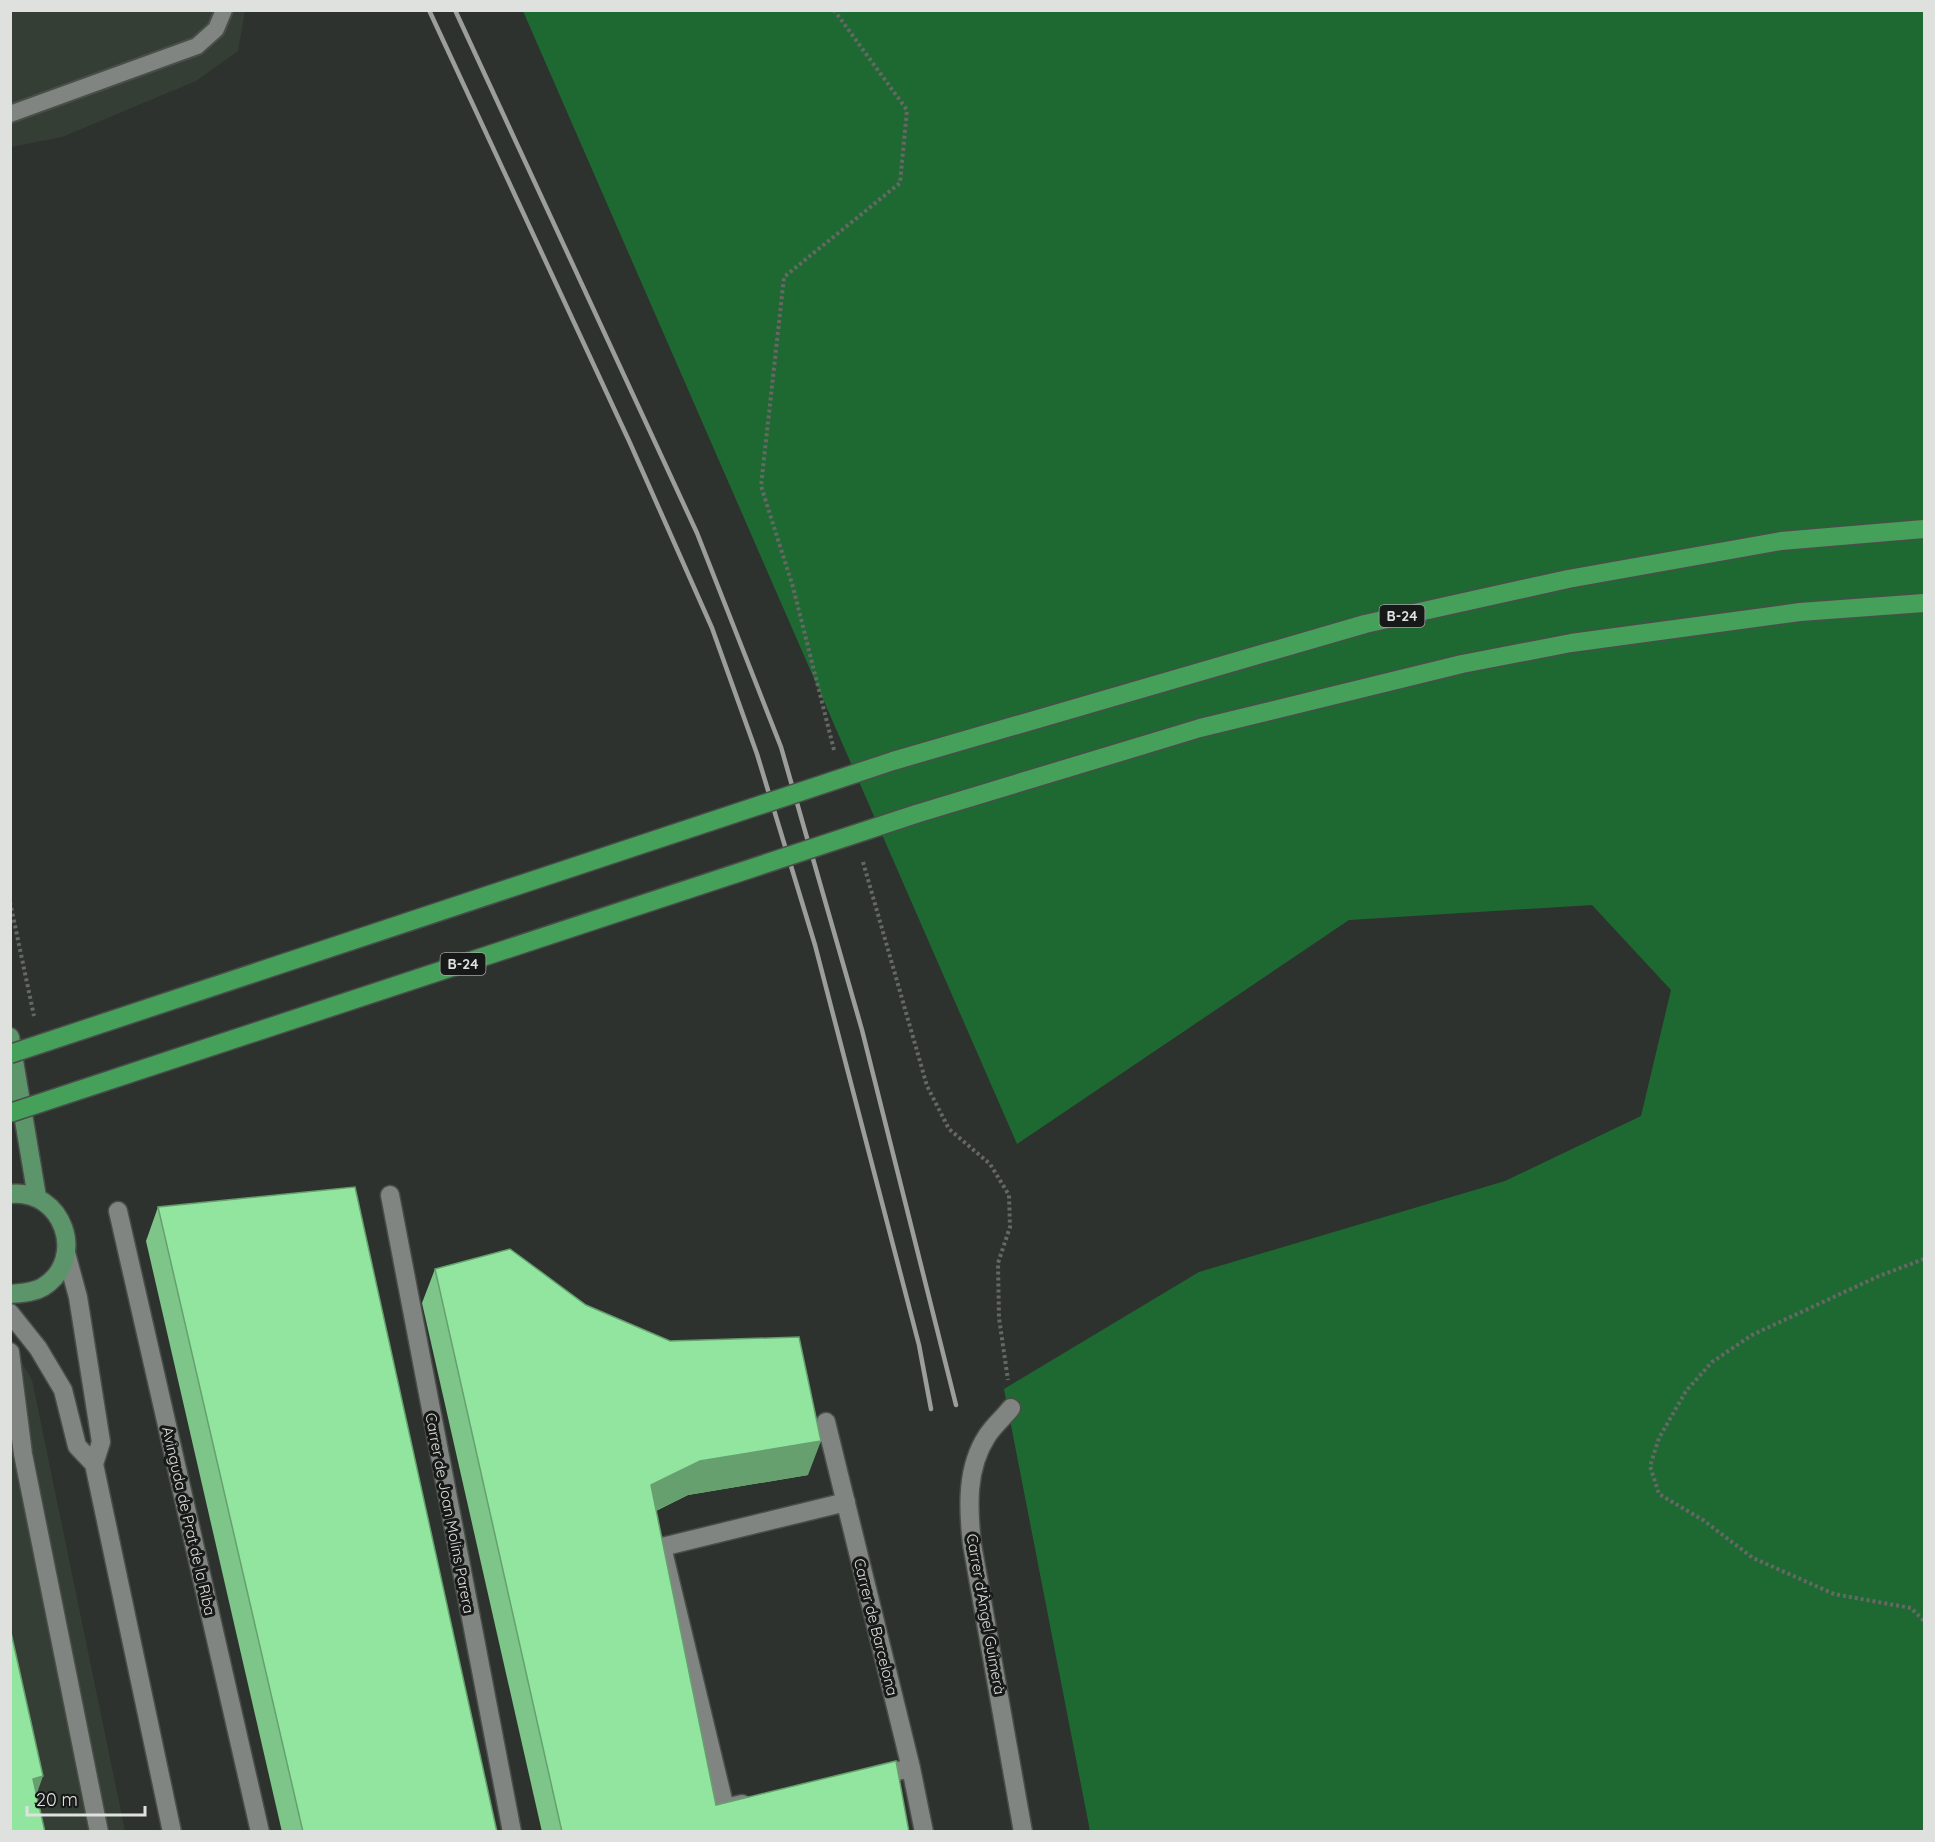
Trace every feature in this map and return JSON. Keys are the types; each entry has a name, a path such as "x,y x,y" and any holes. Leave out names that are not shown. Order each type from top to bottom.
{"highway":[{"name":"B-24","path":"10,1054 892,761 1376,621 1568,579 1781,542 1924,529"},
{"name":"B-24","path":"10,1113 916,814 1200,728 1451,667 1571,643 1800,612 1924,603"}],"main road":[{"path":"10,1037 37,1197"},
{"path":"10,1194 20,1193 37,1197 49,1204 62,1220 66,1253 55,1277 32,1292 10,1294"}],"street":[{"name":"Carrer de Joan Molins Parera","path":"390,1195 512,1832"},
{"name":"Avinguda de Prat de la Riba","path":"118,1211 260,1832"},
{"path":"66,1253 78,1297 101,1442 94,1464 172,1832"},
{"path":"10,1302 32,1292"},
{"path":"10,1313 38,1348 63,1390 77,1446 94,1464"},
{"path":"10,1352 23,1454 99,1832"},
{"name":"Carrer d'Àngel Guimerà","path":"1011,1408 987,1436 974,1466 968,1506 972,1544 1023,1832"},
{"name":"Carrer de Barcelona","path":"826,1422 911,1768 924,1832"},
{"path":"10,1437 23,1454"},
{"path":"760,1800 725,1808 662,1547 846,1502"},
{"path":"853,1780 911,1768"}],"lane":[{"path":"10,114 197,46 216,29 224,10"}],"path":[{"path":"828,730 792,587 761,486 784,277 900,183 906,110 834,10"},
{"path":"872,897 927,1086 950,1129 990,1164 1009,1195 1010,1227 998,1263 999,1318 1011,1408"},
{"path":"10,902 37,1028"},
{"path":"1924,1258 1879,1276 1752,1335 1712,1362 1686,1391 1659,1438 1650,1466 1659,1494 1703,1521 1753,1558 1834,1594 1911,1608 1924,1621"}],"shaded area":[{"path":"11,11 245,11 238,51 196,81 62,137 11,147"},
{"path":"10,1342 32,1380 125,1831 11,1831"}],"green space":[{"path":"523,11 1924,11 1924,1831 1090,1831 1004,1389 1199,1272 1505,1181 1641,1116 1671,990 1592,905 1349,920 1017,1144"}],"building":[{"path":"355,1187 497,1832 303,1832 158,1207"},
{"path":"510,1249 586,1305 670,1341 799,1337 821,1441 700,1461 651,1485 716,1805 896,1761 909,1832 562,1832 435,1269"},
{"path":"10,1628 43,1776 33,1779 45,1832 10,1832"}],"railway":[{"path":"429,10 630,443 712,628 757,754 815,945 919,1345 931,1409"},
{"path":"455,10 697,533 781,747 862,1030 956,1405"}]}
